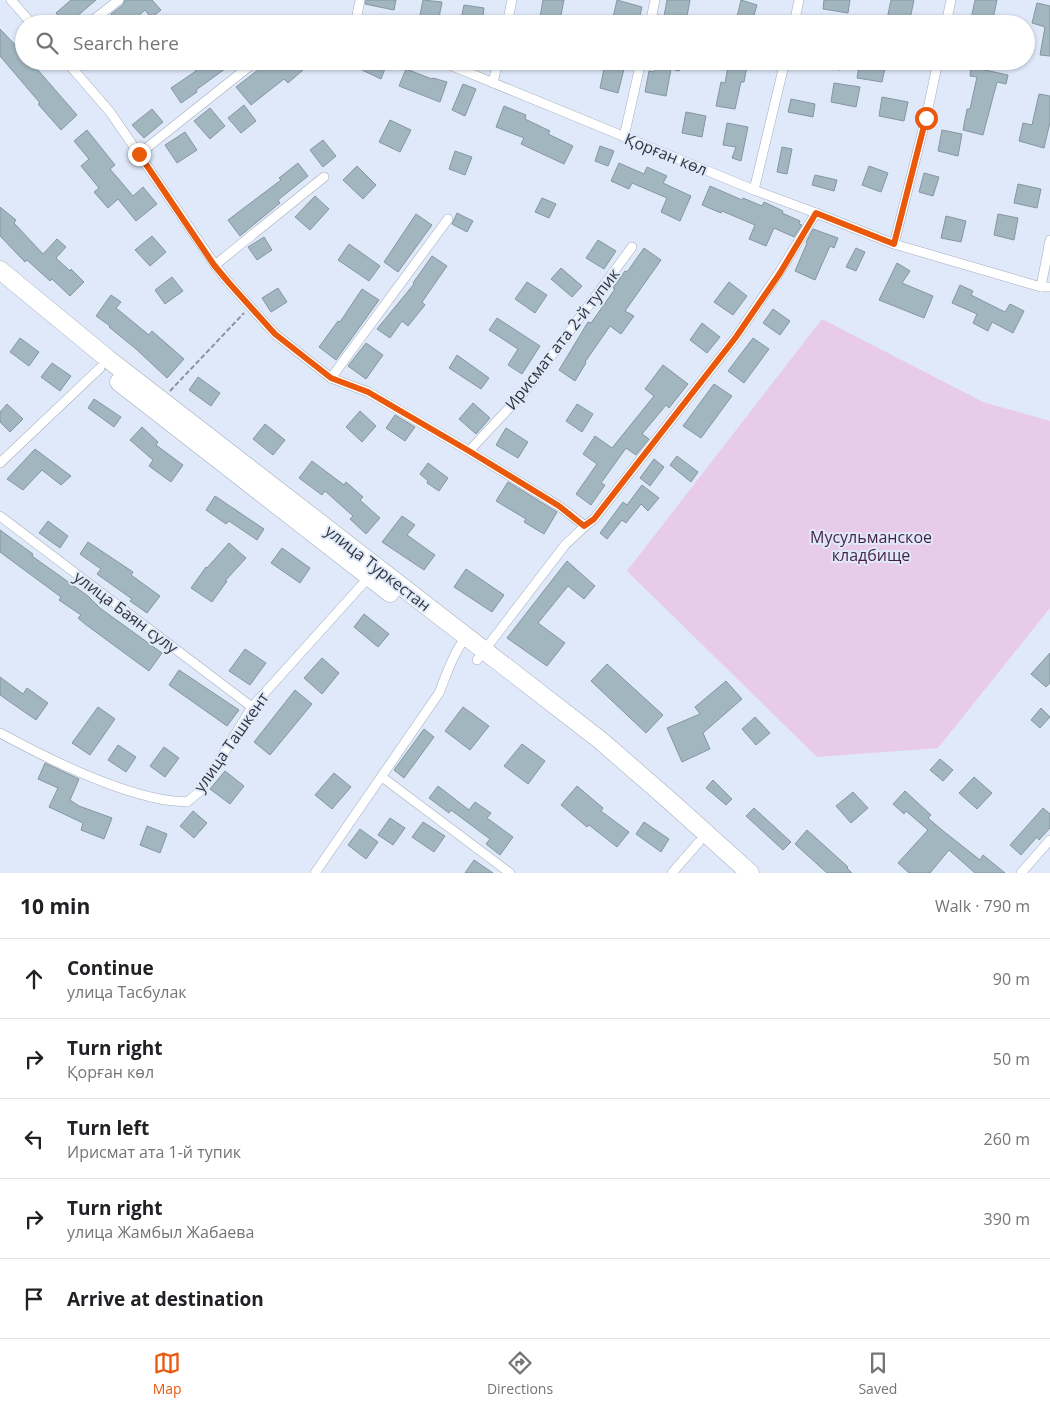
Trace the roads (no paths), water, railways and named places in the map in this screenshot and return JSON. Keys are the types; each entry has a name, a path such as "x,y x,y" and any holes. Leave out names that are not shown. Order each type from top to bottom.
{"highway":[{"name":"улица Туркестан","path":"0,270 108,359 162,400 463,642 600,740 750,873"},
{"name":"улица Туркестан","path":"0,286 100,368 369,577 463,642"},
{"name":"улица Туркестан","path":"480,655 699,842 732,873"}],"street":[{"path":"11,0 24,15"},
{"path":"100,15 119,0"},
{"path":"358,15 360,0"},
{"path":"509,15 512,0"},
{"path":"652,15 655,0"},
{"path":"796,15 799,0"},
{"path":"948,15 951,0"},
{"path":"74,70 110,112 214,265 275,334 331,378 368,392 469,451 559,506 584,526"},
{"path":"139,154 245,70"},
{"name":"Қорған көл","path":"462,70 754,190 894,244 1046,287"},
{"path":"493,83 496,70"},
{"path":"624,137 639,70"},
{"path":"754,190 783,70"},
{"path":"894,244 936,70"},
{"path":"214,265 324,176"},
{"path":"480,655 565,545 594,519 736,337 780,273 816,213"},
{"path":"331,378 448,219"},
{"path":"1046,287 1050,240"},
{"name":"Ирисмат ата 2-й тупик","path":"469,451 526,390 632,247"},
{"path":"0,464 100,368"},
{"name":"улица Баян сулу","path":"0,516 252,707"},
{"name":"улица Ташкент","path":"0,733 96,778 161,799 187,802 199,792 208,779 252,707 369,577"},
{"path":"317,872 440,693 447,671 463,642"},
{"path":"382,776 510,873"},
{"path":"1021,873 1050,840"},
{"path":"672,873 699,842"}],"park label":[{"name":"Мусульманское кладбище","path":"871,546"}]}
